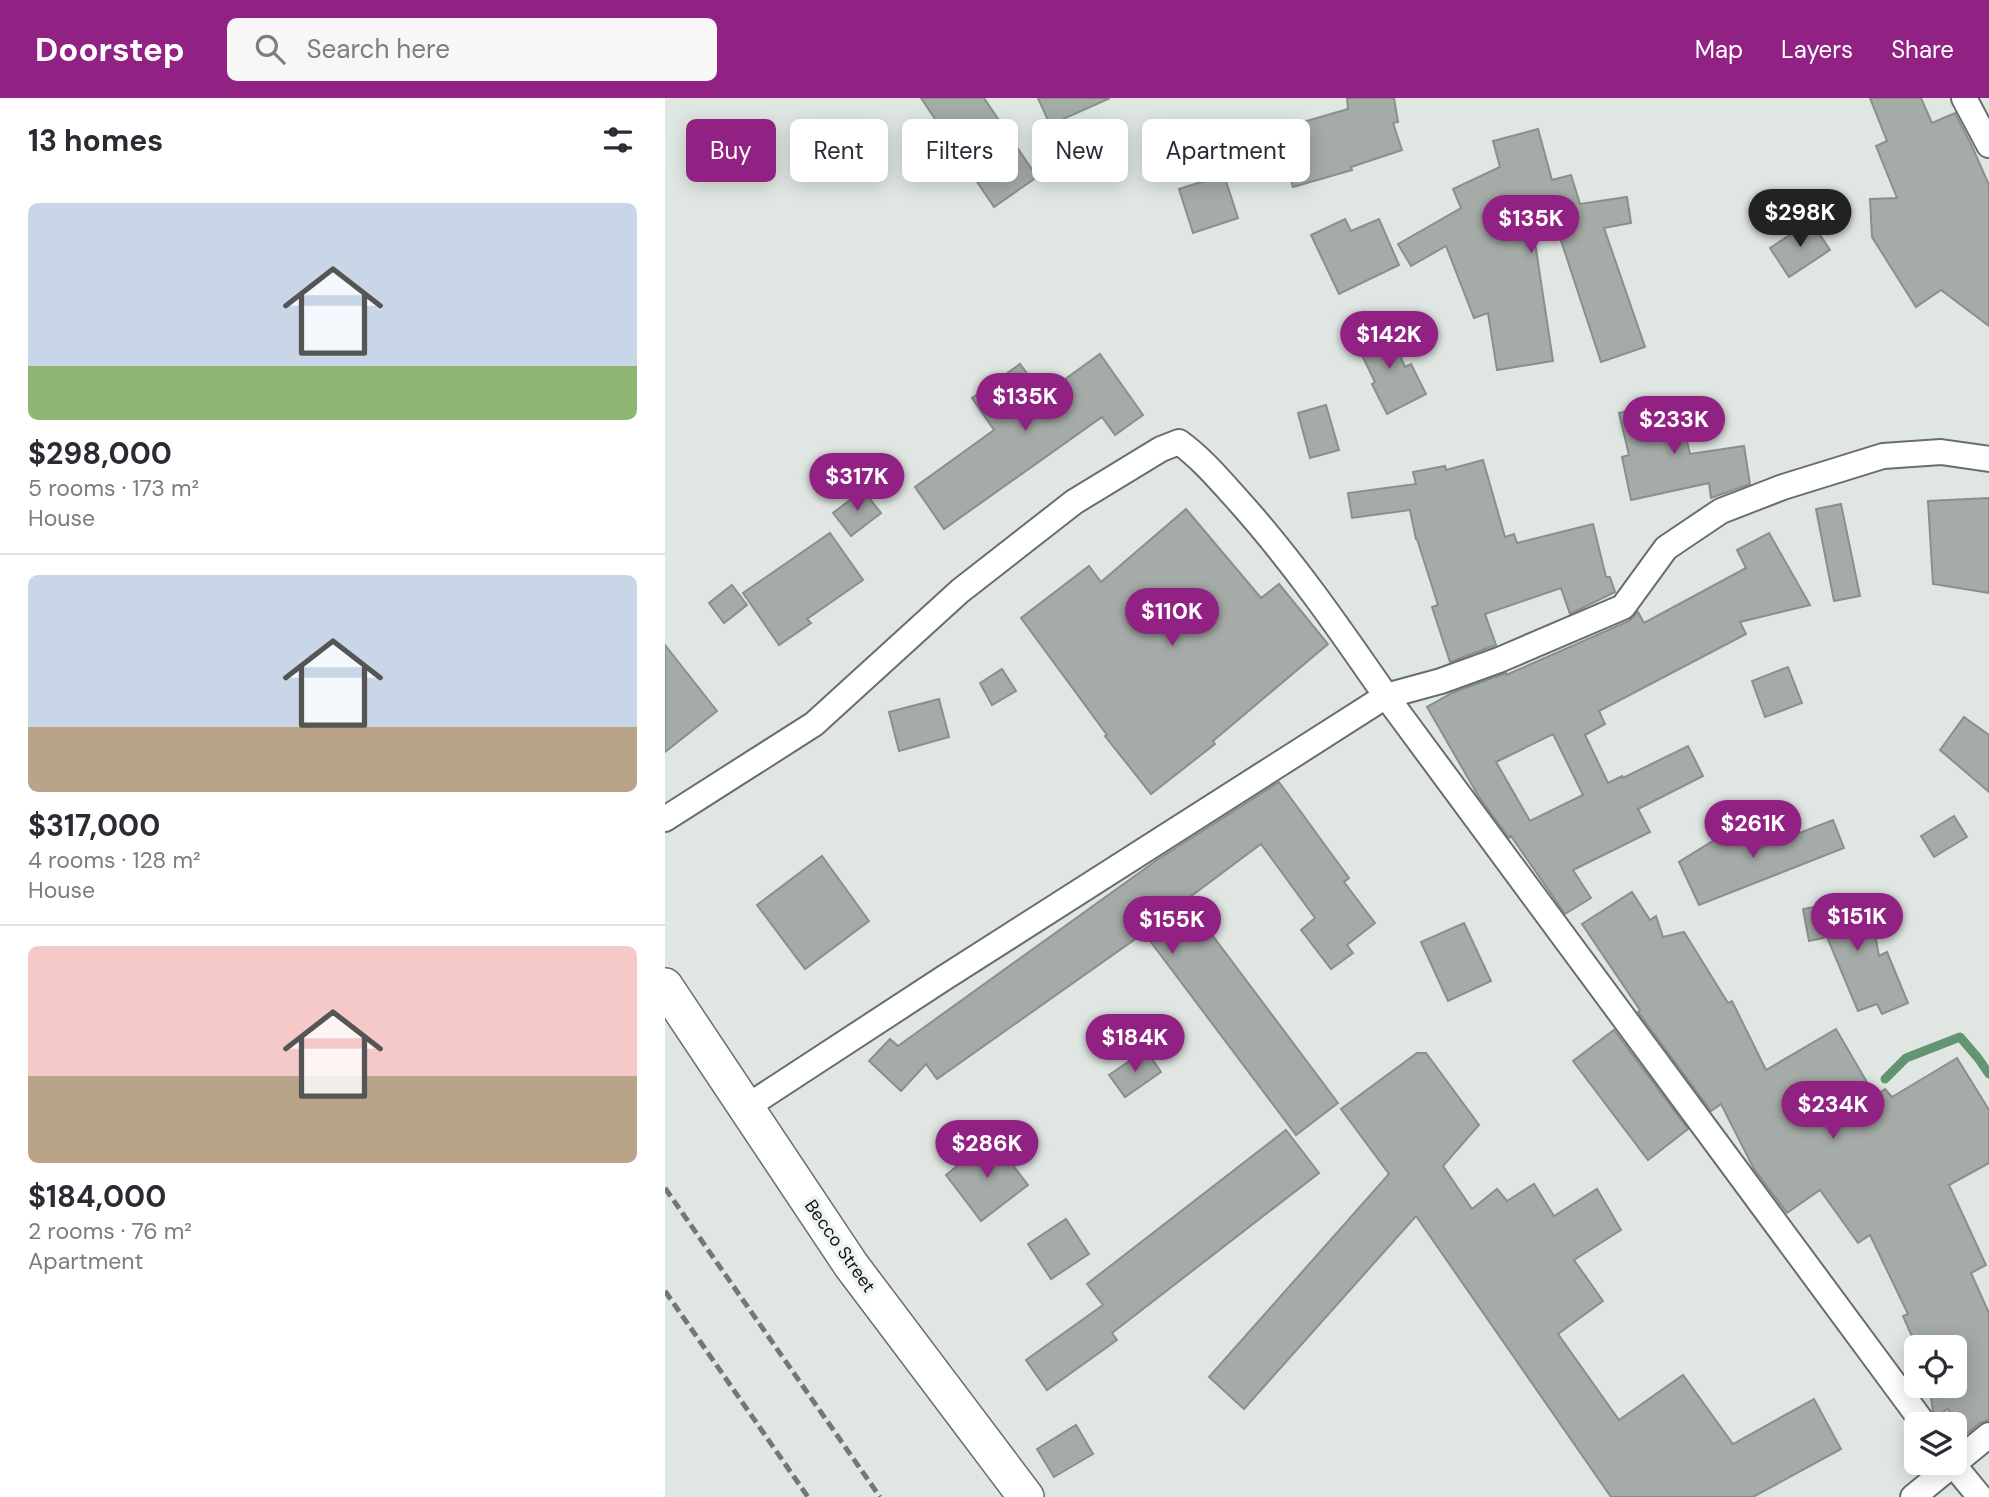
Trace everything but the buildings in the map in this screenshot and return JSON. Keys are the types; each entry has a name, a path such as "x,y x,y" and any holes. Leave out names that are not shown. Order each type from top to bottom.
{"street":[{"path":"1964,98 1989,145"},
{"path":"665,819 814,724 960,591 1074,502 1161,449 1179,443 1197,455 1263,527 1915,1412"},
{"path":"745,1108 1386,696 1441,681 1499,660 1623,607 1666,548 1721,511 1783,486 1883,456 1941,452 1989,459"},
{"name":"Becco Street","path":"665,986 851,1265 1026,1497"},
{"path":"1967,1453 1989,1435"},
{"path":"1913,1497 1940,1475"},
{"path":"1962,1475 1980,1497"}],"waterway":[{"path":"1885,1079 1906,1058 1960,1037 1989,1074"}],"railway":[{"path":"665,1188 880,1497"},
{"path":"665,1291 808,1497"}]}
